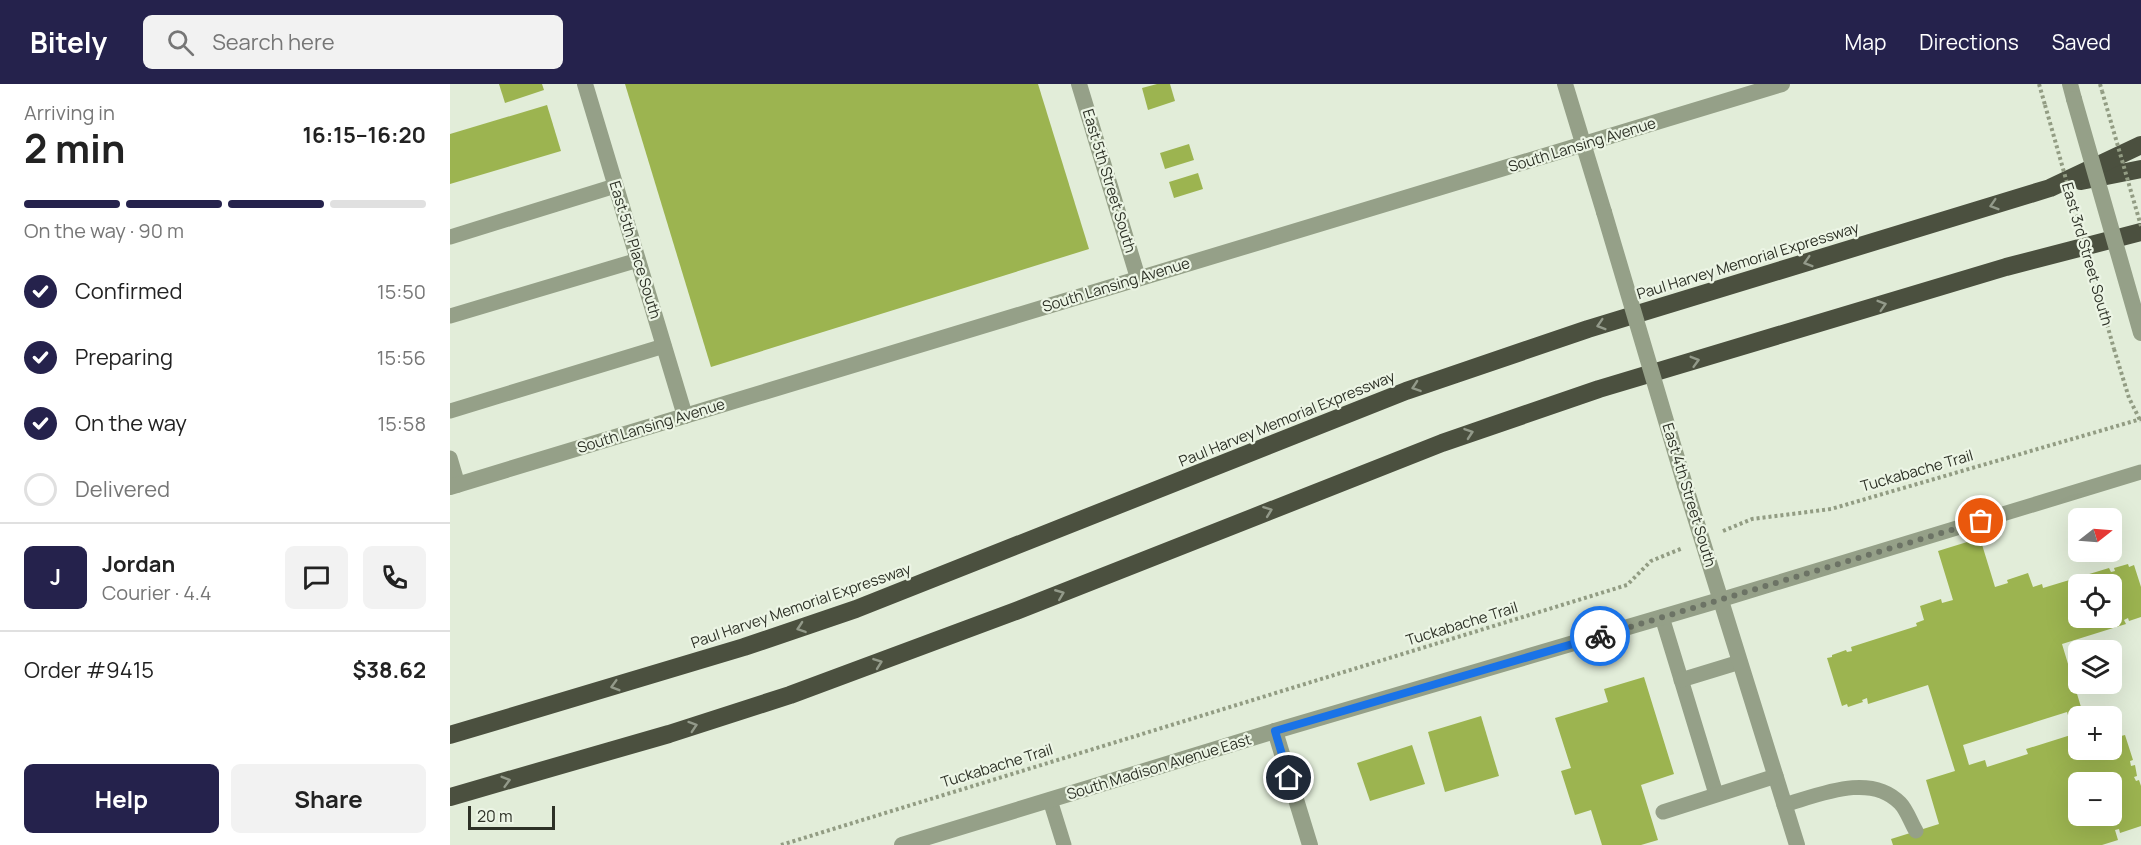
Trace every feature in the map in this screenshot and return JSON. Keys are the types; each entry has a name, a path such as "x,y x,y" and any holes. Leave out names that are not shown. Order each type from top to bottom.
{"highway":[{"name":"Paul Harvey Memorial Expressway","path":"450,735 744,647 856,609 1406,391 1588,329 2050,188 2141,145"},
{"path":"2050,188 2141,169"},
{"path":"450,797 669,734 790,695 1016,611 1442,443 1599,389 2006,267 2141,232"}],"street":[{"name":"East 5th Place South","path":"585,84 685,416"},
{"name":"East 5th Street South","path":"1079,84 1138,278"},
{"name":"East 4th Street South","path":"1565,84 1701,540 1797,845"},
{"name":"South Lansing Avenue","path":"454,486 1782,84"},
{"name":"East 3rd Street South","path":"2072,92 2141,333"},
{"name":"South Madison Avenue East","path":"902,845 1275,731 1720,600"},
{"path":"1275,731 1310,845"}],"lane":[{"path":"450,237 615,186"},
{"path":"450,316 638,260"},
{"path":"450,411 664,346"},
{"path":"450,458 454,486"},
{"name":"South Madison Avenue East","path":"1720,600 2141,472"},
{"path":"1662,617 1716,794"},
{"path":"1681,680 1740,662"},
{"path":"1663,812 1776,776"},
{"path":"1785,805 1836,790 1861,787 1886,793 1901,803 1916,831"},
{"path":"1050,800 1064,845"}],"path":[{"name":"East 3rd Street South","path":"2039,84 2114,349 2129,398 2140,420"},
{"path":"2100,84 2141,226"},
{"name":"Tuckabache Trail","path":"781,845 1627,585 1651,561 1752,519 1831,509 2140,420"}],"building":[{"path":"499,84 542,84 544,90 505,103"},
{"path":"625,84 1038,84 1089,249 711,367"},
{"path":"1157,84 1170,84 1175,101 1148,110 1142,88"},
{"path":"547,105 561,151 450,184 450,134"},
{"path":"1189,144 1194,160 1165,169 1160,153"},
{"path":"1198,173 1203,189 1174,198 1169,182"},
{"path":"1980,538 1995,587 2028,573 2033,587 2042,584 2043,588 2068,580 2068,628 2113,628 2068,640 2062,644 2068,664 2068,694 2077,694 2081,706 2068,706 2068,715 2067,712 1963,745 1969,765 1985,760 1987,767 2028,754 2026,749 2068,736 2068,760 2122,760 2122,736 2125,735 2133,760 2130,761 2131,766 2135,765 2137,776 2134,777 2136,781 2139,780 2141,786 2141,826 2120,833 2119,829 2115,830 2118,840 2102,845 1893,845 1891,839 1939,824 1926,780 1955,771 1928,685 1868,704 1867,698 1862,700 1863,702 1848,707 1847,704 1842,706 1827,658 1846,650 1847,652 1852,651 1851,647 1917,626 1916,623 1924,620 1920,606 1941,599 1942,603 1953,600 1938,551"},
{"path":"2128,564 2129,567 2134,565 2141,587 2141,617 2129,621 2128,618 2124,620 2126,624 2122,625 2122,574 2089,574 2109,568 2111,572 2115,571 2114,568"},
{"path":"1644,677 1674,774 1641,785 1658,840 1641,845 1602,845 1591,810 1575,815 1561,771 1571,768 1555,718 1608,702 1604,689"},
{"path":"1481,716 1499,776 1445,792 1428,732"},
{"path":"1412,745 1425,784 1370,801 1357,763"}],"way so far":[{"path":"1600,636 1981,521"}],"route":[{"path":"1289,778 1275,731 1600,636"}]}
